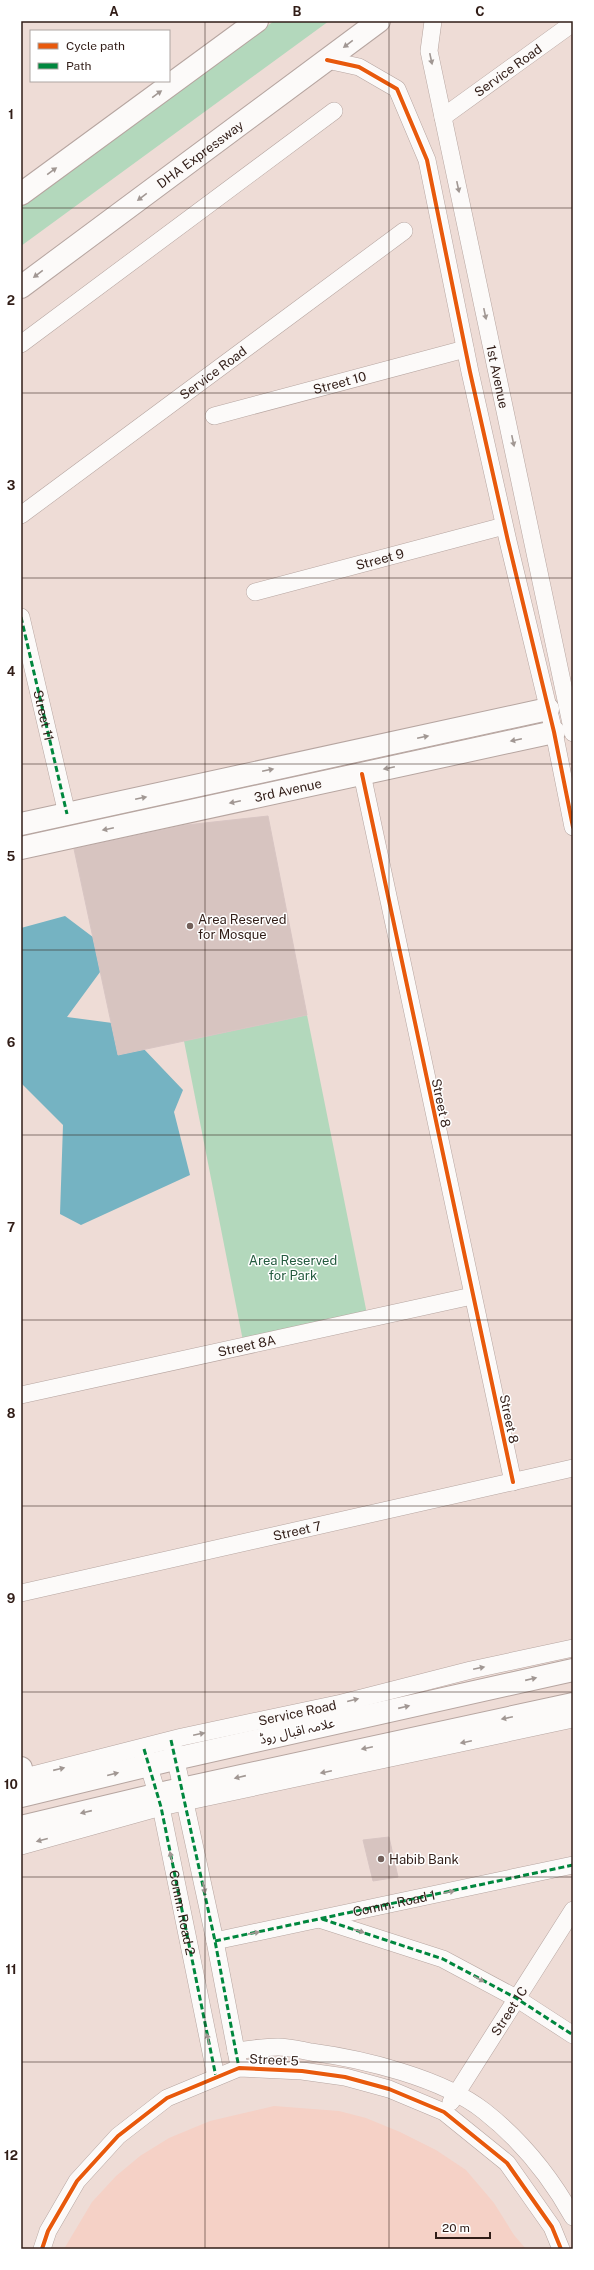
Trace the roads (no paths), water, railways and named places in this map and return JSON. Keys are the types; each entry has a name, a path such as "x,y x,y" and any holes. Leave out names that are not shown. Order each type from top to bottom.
{"main road":[{"path":"21,194 256,21"},
{"name":"DHA Expressway","path":"21,287 379,21"},
{"name":"3rd Avenue","path":"21,824 548,709"},
{"name":"3rd Avenue","path":"21,848 564,732"},
{"name":"علامہ اقبال روڈ","path":"22,1783 173,1750 573,1670"},
{"path":"21,1828 184,1796 573,1704"}],"street":[{"path":"433,26 446,21"},
{"name":"Service Road","path":"443,117 573,23"},
{"name":"1st Avenue","path":"433,26 429,51 564,732"},
{"path":"327,60 359,67 397,89 427,160 465,349 504,526 548,709 564,732 573,827"},
{"path":"21,344 334,111"},
{"name":"Service Road","path":"21,515 404,231"},
{"name":"Street 10","path":"214,416 465,349"},
{"name":"Street 9","path":"255,592 504,526"},
{"name":"Street 11","path":"21,617 67,814"},
{"name":"Street 8","path":"362,774 512,1482"},
{"name":"Street 8A","path":"21,1395 472,1296"},
{"name":"Street 7","path":"21,1594 573,1468"},
{"name":"Service Road","path":"173,1750 342,1702 471,1670 573,1648"},
{"path":"184,1796 573,1719"},
{"name":"Comm. Road 2","path":"173,1750 215,1941 239,2068"},
{"name":"Comm. Road 2","path":"146,1757 159,1801 216,2077"},
{"path":"21,1846 159,1801"},
{"name":"Comm. Road 1","path":"215,1941 322,1920 573,1865"},
{"name":"Street 1C","path":"444,2112 573,1910"},
{"path":"322,1920 443,1959 516,1998 573,2035"},
{"name":"Street 5","path":"236,2051 278,2047 344,2056 411,2076 456,2093 484,2111 538,2162 560,2193 573,2217"},
{"name":"Street 5","path":"42,2249 48,2231 77,2181 118,2136 167,2098 239,2068 302,2071 345,2077 389,2089 444,2112 507,2163 552,2227 561,2249"}],"water":[{"path":"65,916 114,953 67,1017 120,1024 183,1090 174,1112 190,1175 81,1225 60,1214 63,1125 21,1083 21,928"}],"place":[{"name":"Area Reserved for Mosque","path":"190,926"},
{"name":"Habib Bank","path":"381,1859"}],"park label":[{"name":"Area Reserved for Park","path":"293,1268"}]}
